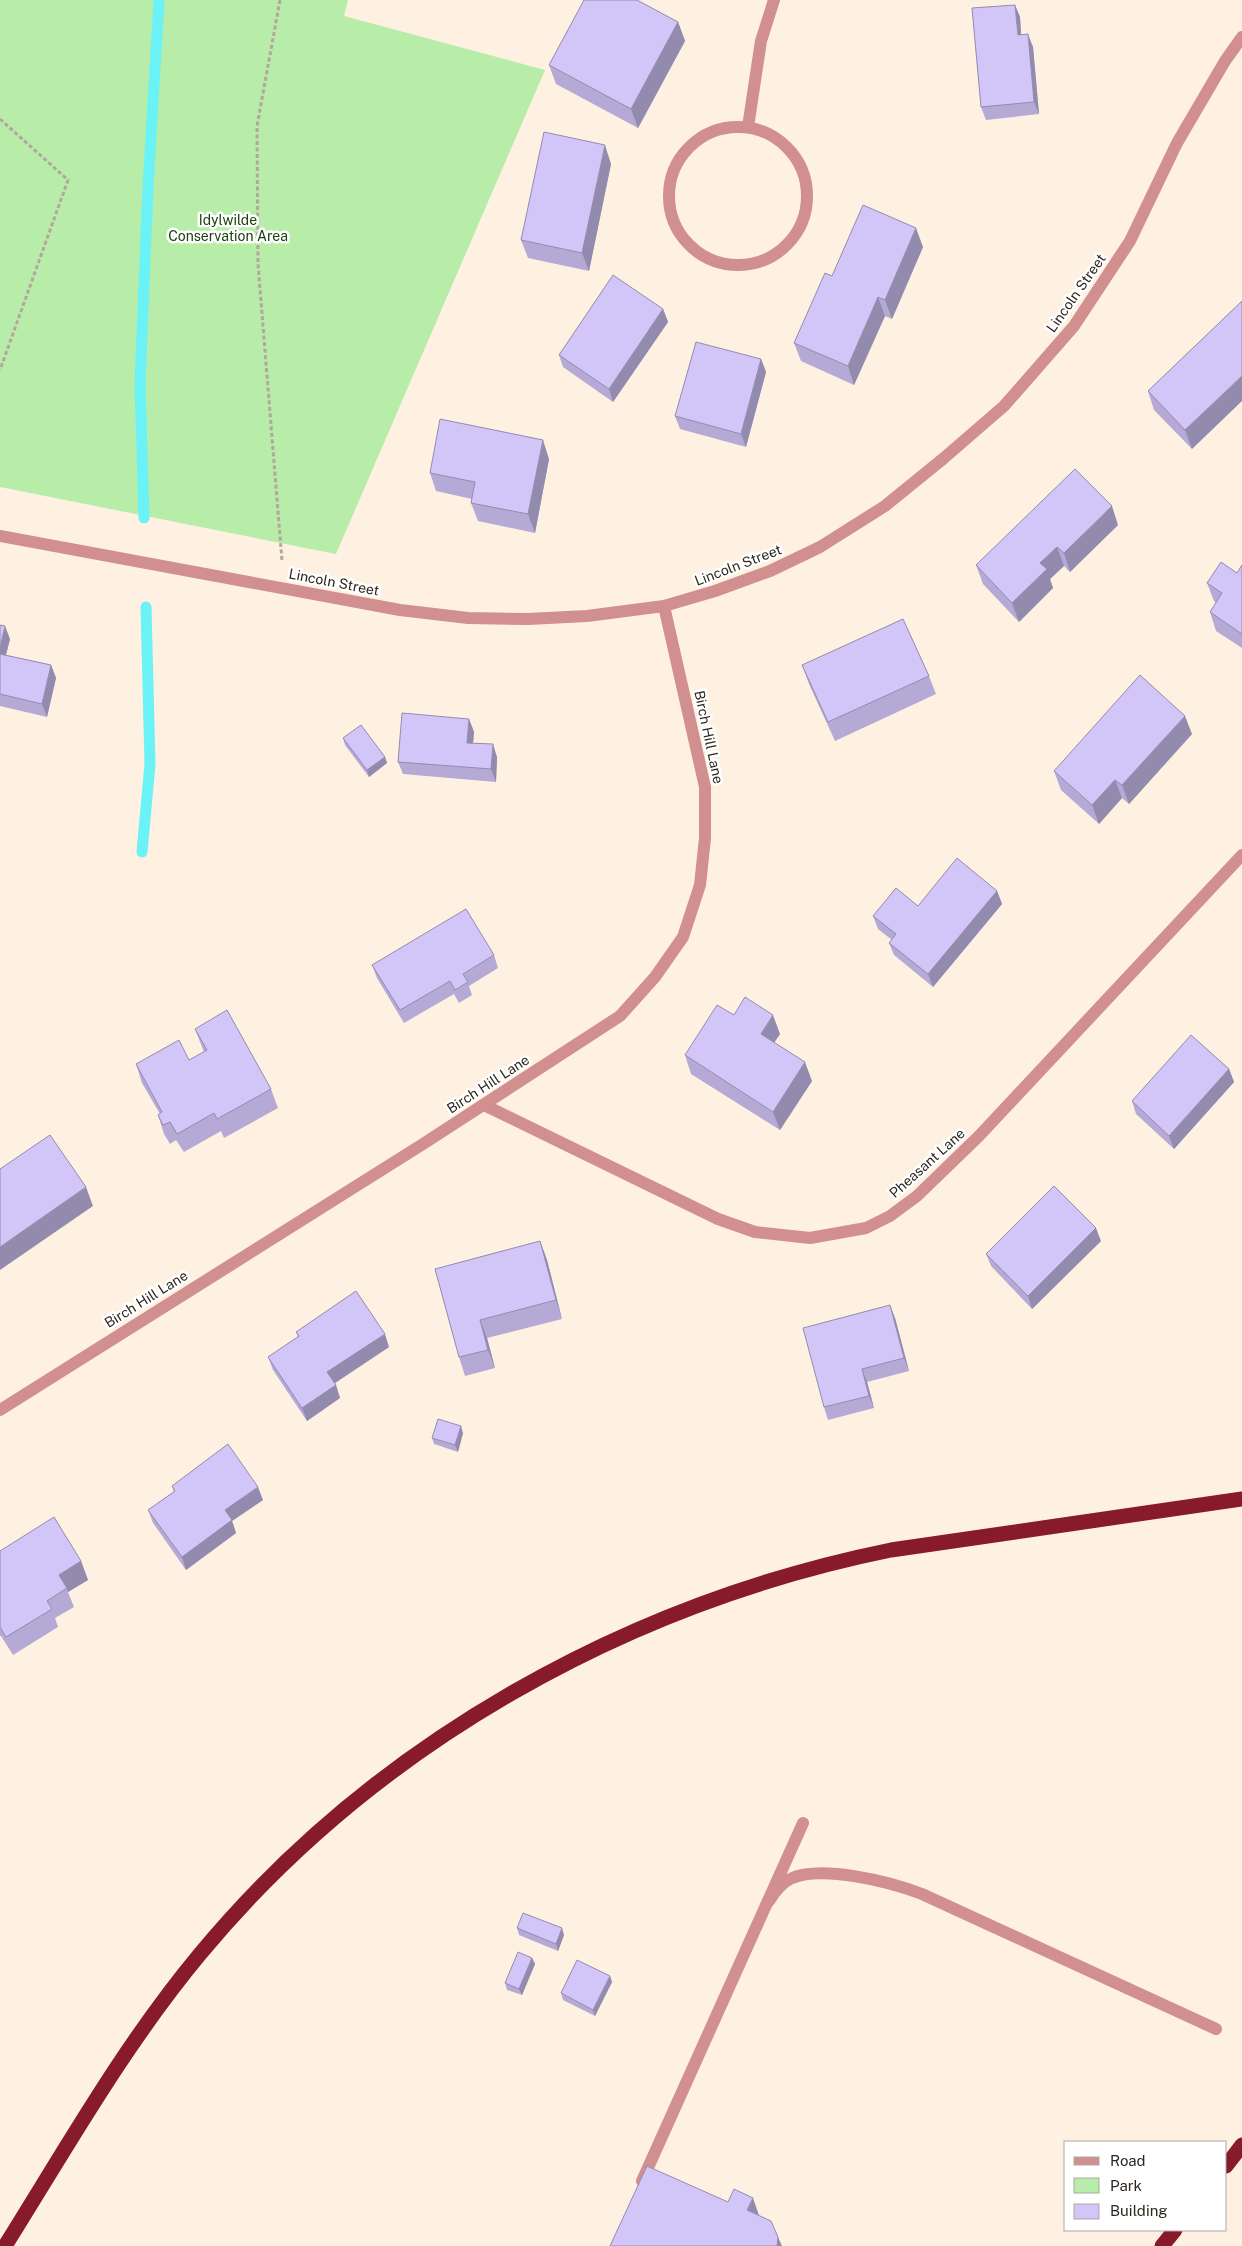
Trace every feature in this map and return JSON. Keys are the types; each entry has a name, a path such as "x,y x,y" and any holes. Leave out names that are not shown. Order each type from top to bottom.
{"highway":[{"path":"5,2246 135,2040 178,1982 222,1929 286,1863 344,1810 428,1747 495,1703 585,1652 644,1626 731,1593 819,1566 891,1550 1242,1499"},
{"path":"1227,2165 1242,2145"},
{"path":"1162,2246 1174,2231"}],"street":[{"path":"748,127 761,41 774,0"},
{"name":"Lincoln Street","path":"0,536 400,610 468,618 528,619 577,616 664,606 715,591 770,571 820,547 885,506 1004,406 1074,326 1130,241 1177,143 1225,61 1242,37"},
{"path":"728,127 748,127 767,133 784,144 797,159 805,177 807,197 805,216 796,234 783,249 766,260 747,265 728,265 703,256 692,248 679,233 671,215 668,195 671,176 679,158 692,143 709,133 728,127"},
{"name":"Birch Hill Lane","path":"0,1410 484,1105 620,1016 655,977 683,938 700,885 705,838 705,787 664,606"},
{"name":"Pheasant Lane","path":"484,1105 710,1215 755,1232 810,1238 866,1228 890,1216 917,1196 979,1136 1242,855"},
{"path":"638,2192 803,1823"},
{"path":"768,1901 786,1881 801,1876 833,1874 890,1883 954,1909 1216,2028"}],"path":[{"path":"280,0 257,126 257,146 258,264 284,588"},
{"path":"0,119 68,180 0,370"}],"green space":[{"name":"Idylwilde Conservation Area","path":"0,0 348,0 344,16 545,70 336,554 0,487"}],"building":[{"path":"584,0 637,0 678,22 631,109 549,65"},
{"path":"1015,5 1018,35 1028,34 1034,102 981,107 972,8"},
{"path":"544,132 605,145 582,253 521,240"},
{"path":"863,205 916,228 885,300 878,297 848,366 794,343 825,273 832,276"},
{"path":"613,275 663,309 609,389 559,355"},
{"path":"1242,301 1242,376 1185,430 1148,391"},
{"path":"696,342 761,359 741,434 675,416"},
{"path":"440,419 543,440 528,514 471,503 475,482 430,473"},
{"path":"1075,469 1112,506 1064,553 1057,547 1040,563 1047,569 1012,603 976,565"},
{"path":"1221,562 1237,573 1242,565 1242,634 1210,612 1222,593 1207,583"},
{"path":"903,619 929,676 828,722 802,665"},
{"path":"0,625 5,626 0,648"},
{"path":"0,654 51,665 42,704 0,694"},
{"path":"1140,675 1185,716 1122,785 1115,780 1092,805 1054,771"},
{"path":"402,713 469,719 467,743 493,744 491,769 398,762"},
{"path":"361,725 385,757 367,770 343,738"},
{"path":"957,858 997,891 928,974 889,943 896,934 873,916 896,888 918,906"},
{"path":"466,909 494,955 463,974 468,982 455,990 450,981 400,1010 372,965"},
{"path":"745,997 773,1015 761,1034 805,1062 773,1112 685,1055 717,1005 734,1015"},
{"path":"227,1010 271,1089 217,1119 214,1113 177,1134 170,1122 163,1125 158,1115 162,1112 136,1064 179,1040 189,1060 207,1050 195,1029"},
{"path":"1191,1035 1229,1069 1169,1136 1132,1101"},
{"path":"50,1135 86,1187 0,1247 0,1169"},
{"path":"1054,1186 1096,1228 1028,1296 986,1254"},
{"path":"540,1241 556,1300 480,1320 488,1350 459,1357 435,1269"},
{"path":"356,1291 385,1334 327,1372 336,1385 302,1408 268,1357 299,1336 296,1332"},
{"path":"890,1305 904,1358 862,1369 869,1396 824,1407 803,1328"},
{"path":"438,1419 461,1426 455,1445 432,1438"},
{"path":"228,1444 258,1487 225,1510 232,1520 182,1557 148,1510 175,1491 172,1486"},
{"path":"54,1517 81,1561 59,1575 67,1588 47,1601 52,1609 6,1637 0,1627 0,1551"},
{"path":"523,1913 562,1928 556,1944 517,1928"},
{"path":"518,1952 532,1958 519,1989 505,1983"},
{"path":"577,1960 610,1976 593,2010 561,1993"},
{"path":"647,2166 728,2202 734,2189 753,2198 747,2210 771,2221 778,2237 777,2246 610,2246"}],"waterway":[{"path":"144,518 140,384 148,187 159,0"},
{"path":"142,852 150,764 146,607"}]}
